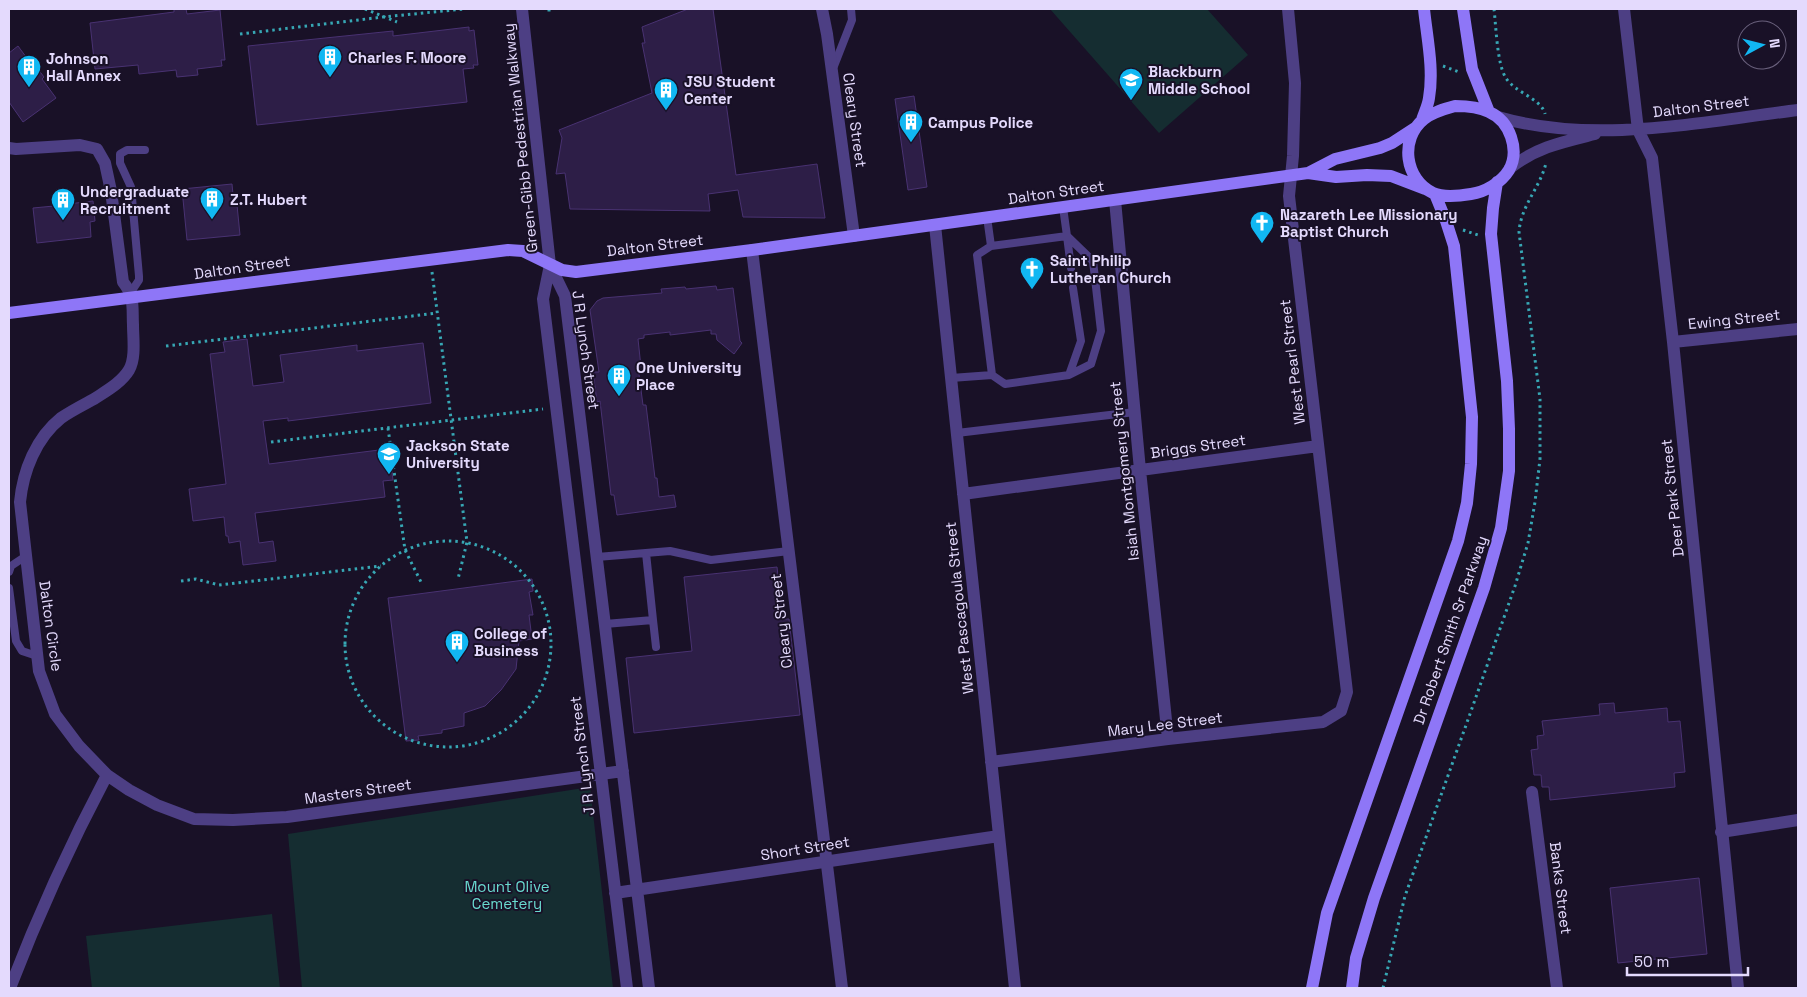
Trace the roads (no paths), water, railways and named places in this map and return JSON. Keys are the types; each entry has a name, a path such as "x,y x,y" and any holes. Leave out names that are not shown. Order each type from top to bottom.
{"street":[{"name":"Green-Gibb Pedestrian Walkway","path":"522,9 550,265"},
{"name":"Cleary Street","path":"822,9 854,236"},
{"name":"West Pearl Street","path":"1288,9 1295,83 1293,156 1289,196 1347,692 1341,711"},
{"path":"1424,9 1431,66 1429,100 1419,124 1408,143 1407,157 1411,170 1430,191 1460,196 1489,188 1506,175 1513,157 1513,141 1509,131 1493,114 1472,70 1463,9"},
{"name":"Deer Park Street","path":"1624,9 1638,130 1652,158 1673,342 1738,988"},
{"path":"1419,124 1431,114 1455,106 1468,106 1493,114"},
{"name":"Dalton Street","path":"1493,114 1544,128 1638,130 1798,110"},
{"name":"Dalton Street","path":"9,313 132,295 508,250 523,251 562,270 576,272 752,250 1308,173 1336,159 1380,148 1392,143 1419,124"},
{"name":"Dalton Street","path":"1510,168 1522,158 1544,148 1607,130"},
{"path":"9,148 80,145 97,149 105,163 111,191 123,282 132,295"},
{"name":"Dalton Street","path":"1308,173 1336,177 1391,176 1430,191"},
{"name":"Dr Robert Smith Sr Parkway","path":"1352,988 1356,958 1374,898 1484,588 1501,528 1509,471 1510,429 1507,381 1491,234 1497,182"},
{"name":"Dr Robert Smith Sr Parkway","path":"1312,988 1327,913 1458,541 1467,503 1471,464 1472,418 1454,246 1446,221 1430,191"},
{"name":"Isiah Montgomery Street","path":"1115,200 1134,412 1168,739"},
{"name":"West Pascagoula Street","path":"935,225 1015,988"},
{"name":"Cleary Street","path":"752,250 842,988"},
{"name":"J R Lynch Street","path":"550,265 565,296 649,988"},
{"name":"J R Lynch Street","path":"550,265 543,299 627,988"},
{"name":"Dalton Circle","path":"107,775 79,746 56,714 39,671 20,502 22,482 40,442 62,418 109,390 130,369 133,356 132,295"},
{"name":"Ewing Street","path":"1673,342 1798,329"},
{"name":"Briggs Street","path":"963,494 1318,446"},
{"name":"Mary Lee Street","path":"991,762 1168,739 1323,722 1341,711"},
{"name":"Masters Street","path":"107,775 129,790 157,805 194,819 233,820 287,818 623,772"},
{"path":"10,988 33,928 71,844 107,775"},
{"name":"Banks Street","path":"1532,792 1557,988"},
{"path":"1721,832 1798,820"},
{"name":"Short Street","path":"615,893 999,836"}],"lane":[{"path":"832,71 852,20 850,9"},
{"path":"132,295 139,276 131,187 120,163 120,154 127,150 145,150"},
{"path":"1063,207 1071,268"},
{"path":"986,218 991,246"},
{"path":"992,375 978,256 991,246 1067,236"},
{"path":"951,378 992,375 1005,384 1069,375 1091,364 1101,331 1092,261 1067,236"},
{"path":"1069,375 1080,341 1073,288"},
{"path":"957,433 1134,412"},
{"path":"597,558 670,551 710,560 788,551"},
{"path":"646,553 656,647"},
{"path":"9,572 11,566 26,556"},
{"path":"9,588 16,641 22,651 37,656"},
{"path":"605,624 653,620"}],"place":[{"name":"Charles F. Moore","path":"330,78"},
{"name":"Johnson Hall Annex","path":"29,88"},
{"name":"Blackburn Middle School","path":"1131,101"},
{"name":"JSU Student Center","path":"666,111"},
{"name":"Campus Police","path":"911,143"},
{"name":"Z.T. Hubert","path":"212,220"},
{"name":"Undergraduate Recruitment","path":"63,221"},
{"name":"Nazareth Lee Missionary Baptist Church","path":"1262,244"},
{"name":"Saint Philip Lutheran Church","path":"1032,290"},
{"name":"One University Place","path":"619,397"},
{"name":"Jackson State University","path":"389,475"},
{"name":"College of Business","path":"457,663"}],"park label":[{"name":"Mount Olive Cemetery","path":"507,894"}]}
